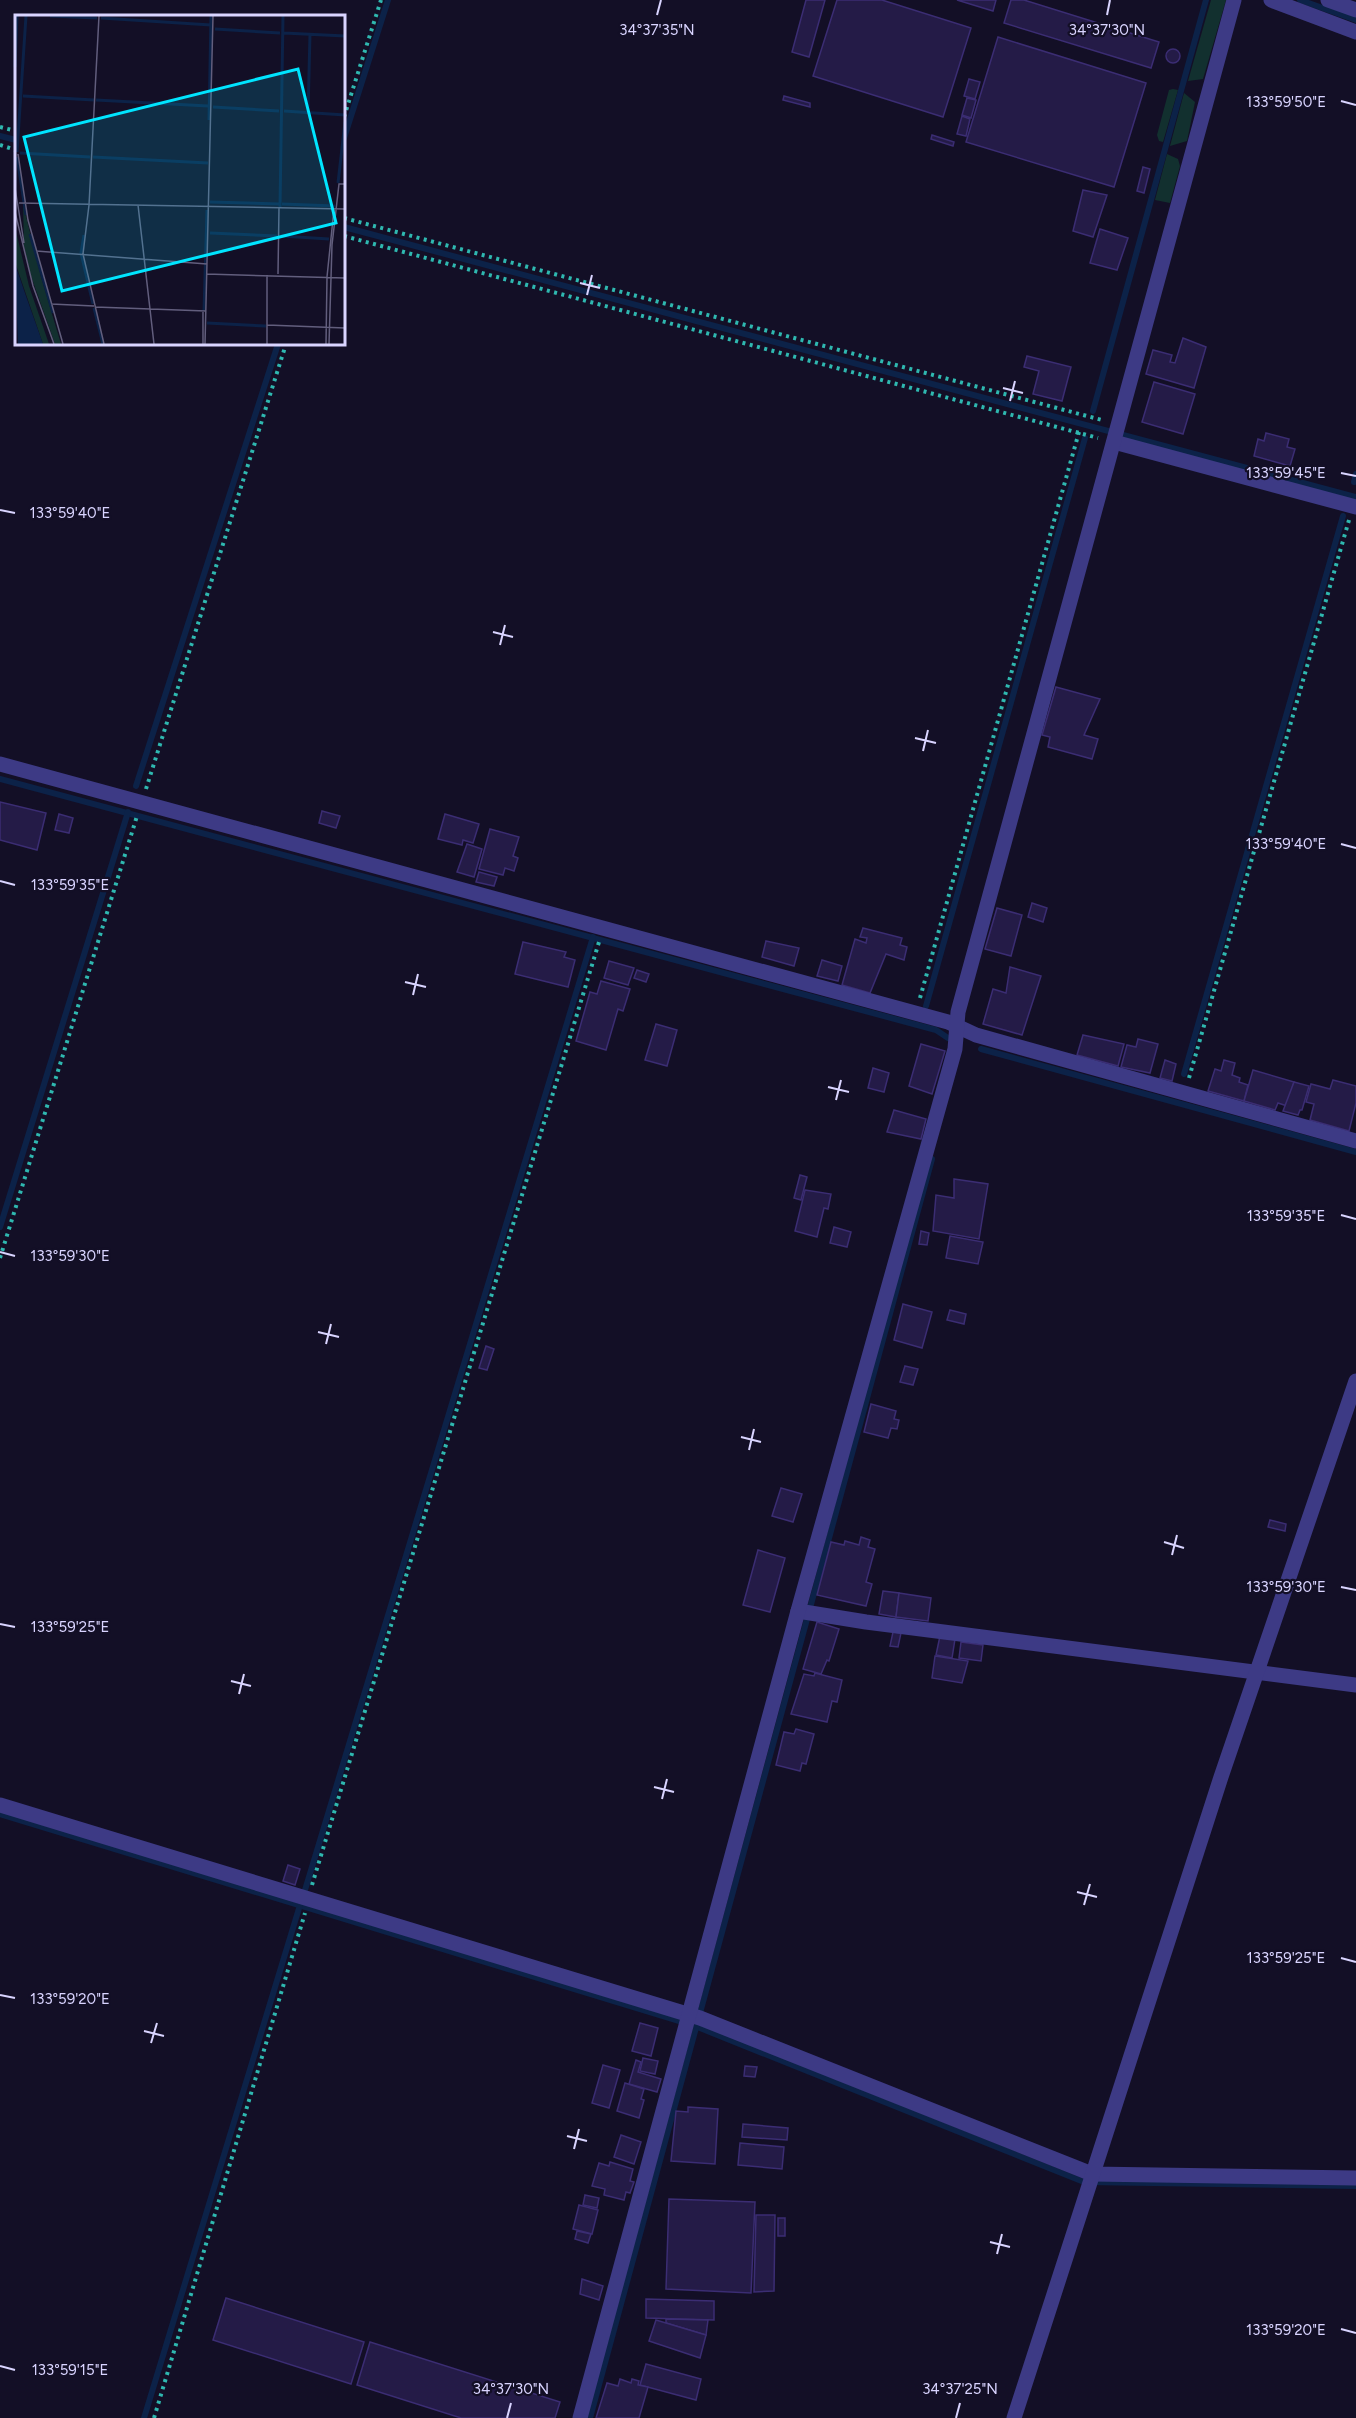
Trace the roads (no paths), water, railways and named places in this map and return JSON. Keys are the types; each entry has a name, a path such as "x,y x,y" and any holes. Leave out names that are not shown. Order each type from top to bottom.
{"street":[{"path":"580,2418 804,1612 955,1048 961,1000 1234,0"},
{"path":"1271,0 1356,32"},
{"path":"1328,0 1356,10"},
{"path":"1116,433 1354,507"},
{"path":"0,764 916,1013 976,1035 1356,1141"},
{"path":"1014,2418 1221,1777 1356,1381"},
{"path":"804,1612 1356,1685"},
{"path":"0,1805 307,1907 691,2020 1091,2180 1356,2178"}],"waterway":[{"path":"345,135 388,0"},
{"path":"1093,411 1206,0"},
{"path":"1300,0 1356,20"},
{"path":"0,136 15,140"},
{"path":"345,227 1356,497"},
{"path":"136,786 278,345"},
{"path":"926,1006 1085,438"},
{"path":"1354,482 1356,474"},
{"path":"1184,1074 1343,516"},
{"path":"0,779 936,1030 948,1038"},
{"path":"0,1227 128,812"},
{"path":"305,1890 593,937"},
{"path":"981,1049 1356,1152"},
{"path":"590,2418 932,1159"},
{"path":"0,1814 695,2026 1084,2182 1356,2186"},
{"path":"144,2418 300,1905"}]}
